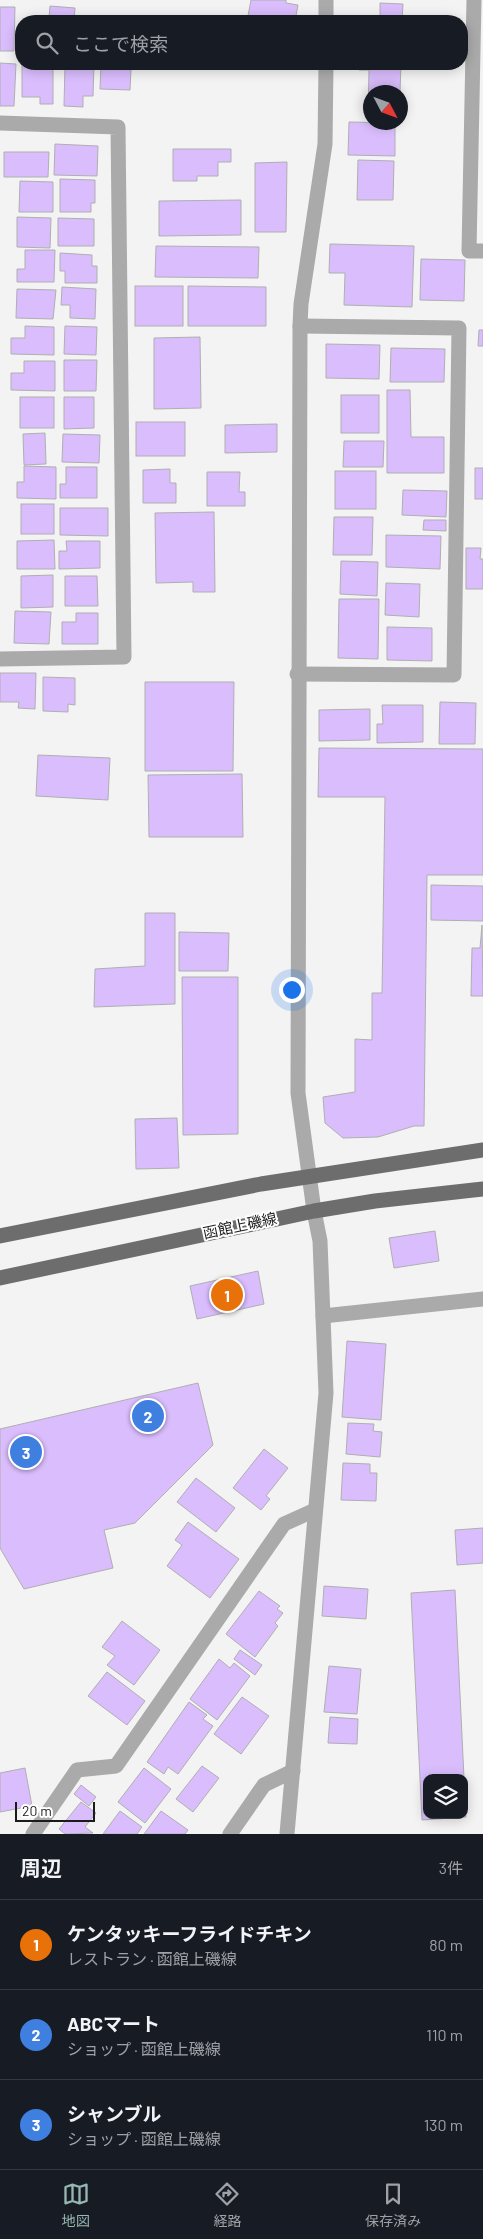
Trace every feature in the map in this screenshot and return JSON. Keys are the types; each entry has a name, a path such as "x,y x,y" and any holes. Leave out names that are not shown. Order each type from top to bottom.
{"main road":[{"path":"0,1236 261,1184 483,1150"},
{"name":"函館上磯線","path":"0,1278 314,1211 375,1201 483,1189"}],"street":[{"path":"326,0 326,15"},
{"path":"474,0 469,251 483,251"},
{"path":"287,1834 326,1393 320,1241 314,1211 298,1093 297,674 301,304 325,144 326,70"},
{"path":"0,123 118,127 124,657 0,659"},
{"path":"297,674 454,676 459,328 300,326"},
{"path":"323,1316 483,1299"},
{"path":"34,1834 77,1770 116,1766 284,1524 315,1510"},
{"path":"230,1834 264,1785 293,1771"}],"building":[{"path":"251,0 286,0 286,3 298,5 296,15 248,15"},
{"path":"380,3 403,4 402,15 380,15"},
{"path":"50,6 75,8 74,15 49,15"},
{"path":"0,7 15,7 14,51 0,51"},
{"path":"0,63 15,64 14,106 0,106"},
{"path":"22,70 53,70 53,104 40,104 40,97 22,97"},
{"path":"65,70 94,70 93,96 83,96 83,107 64,106"},
{"path":"101,70 131,70 130,90 100,89"},
{"path":"369,70 401,70 400,85 369,85"},
{"path":"349,122 363,122 363,130 395,130 395,156 348,155"},
{"path":"55,144 98,146 97,176 54,175"},
{"path":"173,149 231,149 231,162 218,162 218,176 197,176 197,181 173,181"},
{"path":"4,152 49,152 48,177 4,177"},
{"path":"358,160 394,161 393,200 357,200"},
{"path":"287,162 286,232 255,232 255,163"},
{"path":"60,179 95,180 95,203 91,203 91,212 60,212"},
{"path":"20,181 53,182 53,212 19,212"},
{"path":"241,200 241,235 159,236 159,201"},
{"path":"17,217 51,218 50,248 17,247"},
{"path":"58,218 94,219 94,246 58,246"},
{"path":"330,244 414,246 412,307 344,305 345,273 329,273"},
{"path":"156,246 259,247 258,278 155,277"},
{"path":"25,250 55,250 54,282 17,282 17,269 25,269"},
{"path":"60,253 92,255 92,266 97,266 97,283 65,283 65,271 60,271"},
{"path":"421,259 465,260 464,301 420,300"},
{"path":"135,286 183,286 183,326 135,326"},
{"path":"188,286 266,287 266,326 188,326"},
{"path":"62,287 96,289 95,319 70,318 70,305 61,305"},
{"path":"17,289 56,290 53,319 16,318"},
{"path":"25,326 54,327 54,355 11,354 11,338 25,338"},
{"path":"65,326 97,327 96,355 64,354"},
{"path":"479,330 483,330 483,346 478,346"},
{"path":"200,337 201,408 154,409 154,338"},
{"path":"326,344 380,345 379,379 326,378"},
{"path":"391,348 445,349 444,382 390,382"},
{"path":"64,360 97,360 96,391 64,391"},
{"path":"24,361 55,361 55,391 11,390 11,373 24,373"},
{"path":"387,390 410,390 411,437 444,437 444,473 387,473"},
{"path":"341,395 379,395 379,433 341,433"},
{"path":"20,397 54,397 54,428 20,428"},
{"path":"64,397 94,397 94,428 64,429"},
{"path":"136,422 185,422 185,456 136,456"},
{"path":"277,424 277,452 225,453 225,425"},
{"path":"45,433 46,464 24,465 23,434"},
{"path":"63,434 100,435 99,463 62,462"},
{"path":"344,441 384,441 383,467 343,467"},
{"path":"24,466 56,467 56,499 17,498 17,482 24,482"},
{"path":"66,467 97,467 97,498 60,498 60,484 66,484"},
{"path":"475,468 483,468 483,499 475,499"},
{"path":"170,469 170,483 176,483 176,503 143,503 143,470"},
{"path":"335,471 376,471 376,509 335,509"},
{"path":"207,472 240,472 239,492 245,492 245,506 207,506"},
{"path":"403,490 447,491 446,517 402,515"},
{"path":"21,504 54,504 54,534 21,534"},
{"path":"60,508 108,508 108,536 60,535"},
{"path":"214,512 215,592 193,592 193,582 156,583 155,513"},
{"path":"334,517 373,517 372,555 333,555"},
{"path":"424,520 446,520 446,531 423,530"},
{"path":"386,535 441,536 440,569 386,567"},
{"path":"54,540 55,569 17,569 17,541"},
{"path":"66,541 100,541 100,568 59,569 59,551 67,551"},
{"path":"466,548 481,548 480,559 483,559 483,589 466,589"},
{"path":"341,561 378,562 377,596 340,594"},
{"path":"53,575 53,607 21,608 21,576"},
{"path":"65,576 97,576 98,606 65,606"},
{"path":"386,583 420,584 419,617 385,615"},
{"path":"339,599 379,599 378,659 338,658"},
{"path":"15,611 51,612 49,644 14,643"},
{"path":"76,613 98,613 98,644 62,644 62,622 76,622"},
{"path":"387,627 432,628 432,661 387,660"},
{"path":"0,673 36,673 35,709 18,708 19,702 0,702"},
{"path":"43,677 75,678 75,705 68,704 68,712 43,711"},
{"path":"145,682 234,682 233,771 145,771"},
{"path":"440,702 476,703 475,744 439,744"},
{"path":"382,705 423,705 423,742 377,743 377,724 383,724"},
{"path":"370,709 370,740 319,741 319,710"},
{"path":"319,748 483,749 483,875 427,875 424,1126 414,1126 378,1137 343,1138 325,1123 323,1097 355,1092 355,1039 372,1040 372,993 382,993 385,797 318,797"},
{"path":"38,755 110,758 108,800 36,796"},
{"path":"242,774 243,837 149,837 148,775"},
{"path":"431,885 483,886 483,921 431,920"},
{"path":"145,913 175,913 175,1004 94,1007 95,969 145,966"},
{"path":"482,925 483,996 471,996 472,948 480,948"},
{"path":"179,932 229,933 228,971 179,971"},
{"path":"182,977 238,977 238,1134 183,1135"},
{"path":"177,1118 179,1168 136,1169 135,1119"},
{"path":"435,1231 439,1261 394,1268 389,1238"},
{"path":"258,1271 264,1304 197,1319 190,1286"},
{"path":"347,1341 386,1344 381,1420 342,1417"},
{"path":"198,1383 213,1445 135,1523 104,1530 113,1568 24,1589 0,1548 0,1429"},
{"path":"348,1423 374,1424 373,1431 382,1432 380,1457 346,1454"},
{"path":"264,1449 288,1468 266,1496 270,1499 261,1510 233,1488"},
{"path":"343,1463 370,1464 370,1473 377,1473 376,1501 341,1500"},
{"path":"196,1478 235,1508 216,1532 177,1502"},
{"path":"188,1522 239,1559 210,1598 167,1566 182,1545 175,1540"},
{"path":"483,1528 483,1563 457,1565 455,1530"},
{"path":"324,1586 368,1589 366,1619 322,1616"},
{"path":"455,1590 464,1774 423,1774 423,1819 437,1819 422,1820 411,1593"},
{"path":"259,1591 280,1606 277,1609 283,1613 275,1623 278,1626 255,1657 226,1634"},
{"path":"122,1621 160,1650 134,1685 107,1665 115,1656 102,1647"},
{"path":"240,1650 262,1665 255,1675 234,1659"},
{"path":"219,1659 230,1668 234,1663 250,1676 217,1720 190,1699"},
{"path":"329,1666 361,1669 357,1714 324,1712"},
{"path":"107,1672 145,1701 127,1725 88,1696"},
{"path":"242,1697 269,1716 241,1754 214,1734"},
{"path":"189,1702 207,1715 203,1719 213,1726 178,1774 168,1767 164,1774 147,1762"},
{"path":"330,1717 358,1719 357,1744 328,1743"},
{"path":"202,1766 219,1778 193,1812 176,1799"},
{"path":"25,1768 32,1806 0,1812 0,1773"},
{"path":"144,1768 171,1789 145,1823 118,1802"},
{"path":"81,1785 96,1797 89,1806 74,1794"},
{"path":"81,1802 96,1813 85,1827 93,1833 65,1834 59,1829"},
{"path":"120,1811 142,1827 137,1834 103,1834"},
{"path":"161,1811 188,1830 185,1834 144,1834"}],"place":[{"name":"ケンタッキーフライドチキン","path":"227,1295"},
{"name":"ABCマート","path":"148,1416"},
{"name":"シャンブル","path":"26,1452"}]}
